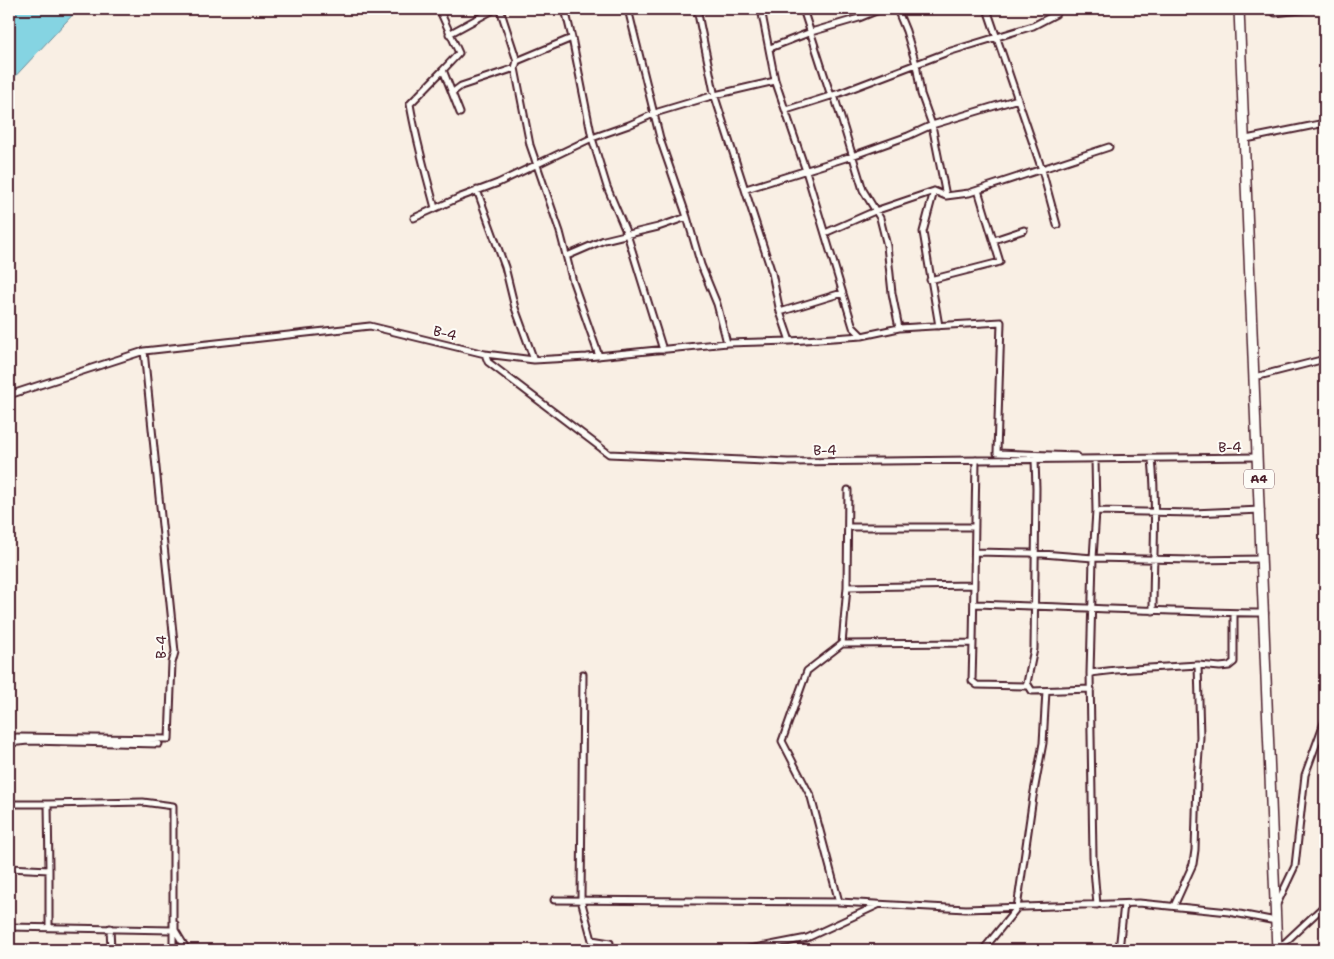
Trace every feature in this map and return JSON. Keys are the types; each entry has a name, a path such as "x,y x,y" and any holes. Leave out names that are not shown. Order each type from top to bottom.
{"highway":[{"name":"A4","path":"1240,9 1277,950"}],"street":[{"path":"435,208 415,134 410,104 459,53 439,9"},
{"path":"500,9 517,61 516,68 530,145 567,256 573,282 599,356"},
{"path":"564,9 572,38 592,138 607,188 626,234 663,350"},
{"path":"628,9 661,142 701,265 717,304 727,343"},
{"path":"698,9 715,95 772,273 780,312 790,341"},
{"path":"761,9 775,81 806,171 853,327 862,336"},
{"path":"803,9 863,190 880,218 887,246 892,293 899,328"},
{"path":"770,48 811,32 859,18 881,9"},
{"path":"897,9 916,64 921,94 932,125 946,196"},
{"path":"987,9 1042,170 1056,225"},
{"path":"786,110 1041,22 1056,14 1055,9"},
{"path":"1272,9 1275,13 1310,9"},
{"path":"449,34 491,10"},
{"path":"517,61 572,38"},
{"path":"453,92 461,86 516,68"},
{"path":"443,70 460,113"},
{"path":"414,218 477,190 498,183 592,138 715,95 775,81"},
{"path":"746,189 852,156 908,136 932,125 1018,99"},
{"path":"1246,139 1325,122"},
{"path":"825,233 875,211 934,191 946,196 969,193 1108,147"},
{"path":"477,190 505,267 515,308 534,360"},
{"path":"930,280 1000,262 978,190"},
{"path":"934,191 923,232 939,326"},
{"path":"567,256 604,240 687,218"},
{"path":"994,240 1024,230"},
{"path":"780,312 842,293"},
{"path":"484,354 534,360 599,356 727,343 862,336 899,328 1001,322 997,453 1149,458 1155,486 1152,559 1153,611"},
{"name":"B-4","path":"9,739 17,737 170,739 172,663 175,652 144,351 370,326 484,354 488,362 609,454 788,462 1258,458"},
{"path":"9,395 144,351"},
{"path":"1255,377 1325,359"},
{"path":"1096,459 1090,673 1093,858 1097,905"},
{"path":"976,460 972,682 977,685 1028,686"},
{"path":"1035,460 1034,649 1027,683 1032,691 1091,689"},
{"path":"842,644 847,587 848,490"},
{"path":"1096,511 1193,513 1261,510"},
{"path":"848,527 975,527"},
{"path":"975,552 1035,553 1093,558 1194,560 1262,558"},
{"path":"847,587 974,585"},
{"path":"974,604 1264,613"},
{"path":"1090,673 1198,665 1229,666 1234,662 1234,613"},
{"path":"839,902 811,797 782,741 807,670 842,644 973,643"},
{"path":"1174,906 1193,864 1195,850 1200,736 1198,665"},
{"path":"583,674 581,900 592,940 610,942 610,950"},
{"path":"983,950 1017,908 1033,797 1043,744 1046,692"},
{"path":"1276,904 1296,866 1305,775 1325,720"},
{"path":"9,743 28,741 159,744"},
{"path":"9,804 143,802 173,806 173,950"},
{"path":"48,804 49,927"},
{"path":"9,868 49,870"},
{"path":"173,877 175,930 187,950"},
{"path":"554,900 839,902 966,909 1139,903 1229,912 1277,921"},
{"path":"744,950 807,938 881,904"},
{"path":"1119,950 1124,904"},
{"path":"1277,950 1325,906"},
{"path":"9,927 172,930"},
{"path":"110,928 111,950"}],"water":[{"path":"9,9 78,9 9,83"}]}
